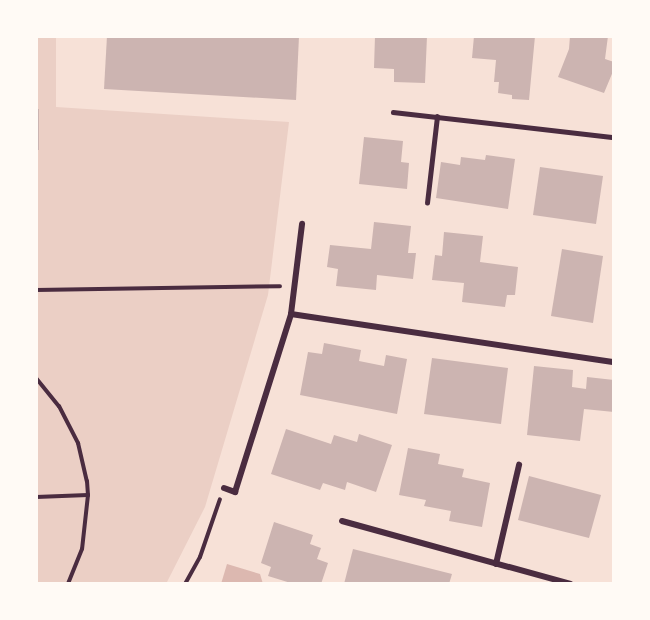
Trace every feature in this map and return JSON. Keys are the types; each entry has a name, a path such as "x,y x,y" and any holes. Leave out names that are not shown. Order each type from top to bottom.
{"street":[{"path":"224,488 235,492 291,314 292,285 302,224"},
{"path":"291,314 614,362"},
{"path":"496,564 519,465"},
{"path":"342,521 570,584"}],"lane":[{"path":"393,112 614,137"},
{"path":"427,203 437,117"}],"path":[{"path":"36,290 292,285"},
{"path":"36,378 59,406 78,443 88,495 82,549 68,584"},
{"path":"185,584 200,557 224,488"},
{"path":"36,497 88,495"}],"shaded area":[{"path":"36,36 56,36 56,107 289,122 268,295 205,507 166,584 36,584"},
{"path":"227,564 260,574 263,584 221,584"}],"building":[{"path":"107,36 299,36 296,100 104,89"},
{"path":"375,36 427,36 425,83 394,82 394,69 374,68"},
{"path":"474,36 535,36 529,100 512,99 512,95 498,93 499,82 494,82 496,60 472,58"},
{"path":"570,36 608,36 605,59 614,62 614,69 604,93 558,77 569,49"},
{"path":"36,109 39,109 39,150 36,150"},
{"path":"364,137 403,141 401,162 409,163 407,189 359,184"},
{"path":"486,155 515,159 508,209 436,198 441,162 460,165 461,157 485,160"},
{"path":"540,167 603,176 596,224 533,215"},
{"path":"374,222 411,226 408,253 416,253 413,279 377,275 376,290 336,286 338,269 327,267 330,245 371,249"},
{"path":"444,232 483,236 480,262 518,267 515,295 507,295 505,307 462,302 464,283 432,280 435,255 442,256"},
{"path":"562,249 603,256 593,323 551,316"},
{"path":"324,343 361,350 359,361 384,366 386,355 407,359 397,414 300,395 308,352 322,354"},
{"path":"432,358 508,368 501,424 424,414"},
{"path":"534,366 573,370 572,387 586,389 587,377 614,380 614,412 584,409 580,441 527,435"},
{"path":"286,429 331,444 334,435 357,442 359,434 392,445 376,492 347,482 345,490 323,483 320,490 271,474"},
{"path":"408,448 440,454 438,464 464,469 462,477 490,483 482,527 449,521 451,511 424,506 426,500 399,495"},
{"path":"529,476 601,495 589,538 518,520"},
{"path":"274,522 313,535 310,544 321,548 317,559 328,563 321,584 294,584 268,576 271,567 261,563"},
{"path":"353,549 452,574 449,584 344,584"}]}
